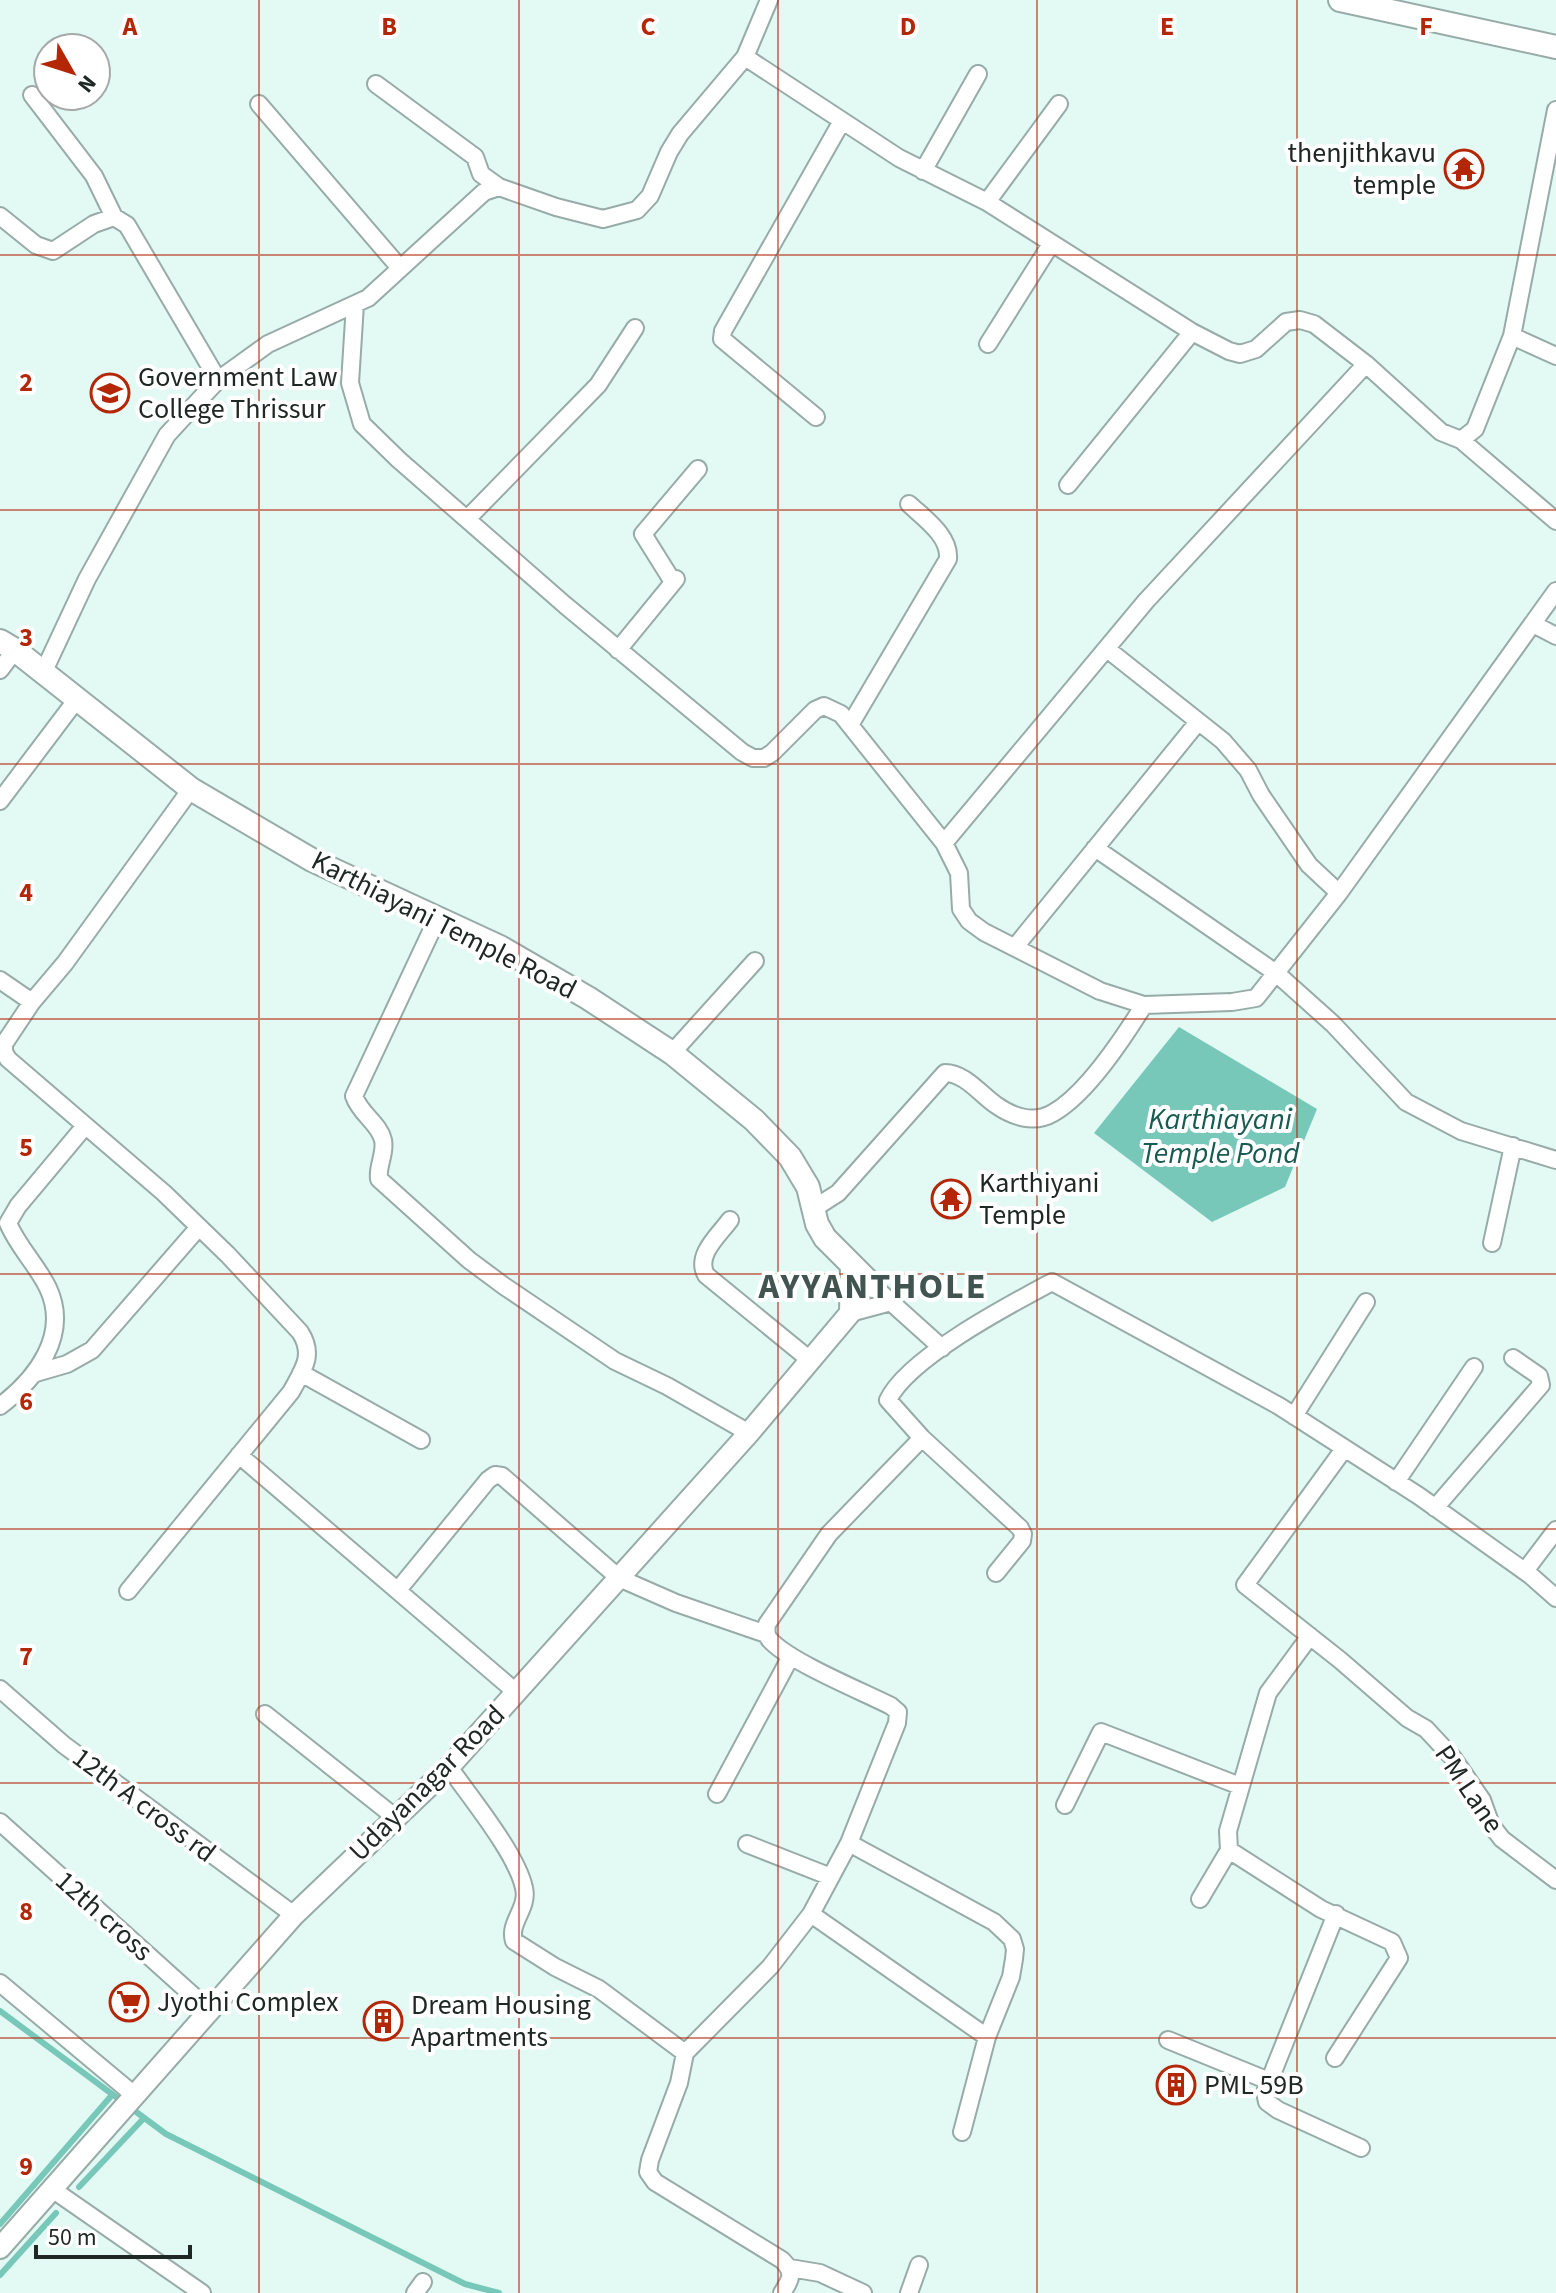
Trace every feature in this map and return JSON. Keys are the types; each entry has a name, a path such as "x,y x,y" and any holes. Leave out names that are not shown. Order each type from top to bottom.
{"main road":[{"path":"1340,0 1556,47"},
{"name":"Karthiayani Temple Road","path":"8,646 191,789 312,860 500,947 588,998 672,1053 754,1120 790,1157 804,1178 817,1224 825,1238 873,1286"}],"street":[{"path":"376,84 475,157 481,174 499,187 603,219 637,210 650,196 680,134 745,57 769,0"},
{"path":"745,57 923,171 987,202 1192,332 1240,354 1256,349 1286,322 1300,320 1314,324 1366,364 1441,432 1461,440 1556,521"},
{"path":"923,171 978,74"},
{"path":"259,104 400,268"},
{"path":"987,202 1059,104"},
{"path":"1461,440 1475,429 1512,336 1556,110"},
{"path":"45,112 94,176 114,217 127,225 218,380"},
{"path":"816,417 722,339 723,331 842,121"},
{"path":"43,673 87,579 167,435 218,380 268,344 368,298 484,192 499,187"},
{"path":"3,224 36,245 53,251 94,224 114,217"},
{"path":"988,344 1051,244"},
{"path":"355,304 350,383 362,424 399,460 618,650 742,752 753,758 764,758 815,710 824,706 841,714 944,843 959,873 961,909 969,921 1100,991 1144,1005 1232,1002 1256,998 1339,893 1556,591"},
{"path":"467,519 598,385 635,328"},
{"path":"1068,485 1192,332"},
{"path":"1512,336 1556,356"},
{"path":"944,843 1146,601 1366,364"},
{"path":"618,650 674,580 643,534 698,469"},
{"path":"850,725 948,559 949,549 943,538 909,504"},
{"path":"1533,624 1556,636"},
{"path":"0,670 8,646"},
{"path":"1107,649 1223,741 1248,770 1296,848 1339,893"},
{"path":"0,801 77,699"},
{"path":"1015,947 1198,722"},
{"path":"128,1591 291,1392 307,1359 308,1344 300,1332 164,1193 8,1059 4,1044 191,789"},
{"path":"1095,848 1276,973 1333,1024 1406,1102 1461,1131 1556,1160"},
{"path":"437,919 354,1096 358,1108 383,1139 379,1179 469,1260 504,1286 615,1361 667,1386 749,1433"},
{"path":"672,1053 755,961"},
{"path":"0,980 32,1002"},
{"path":"813,1209 838,1193 945,1073 954,1073 998,1107 1019,1118 1037,1118 1053,1113 1096,1072 1120,1043 1144,1005"},
{"path":"0,1406 36,1373 50,1347 56,1323 54,1304 47,1286 4,1226 85,1126"},
{"path":"1492,1243 1513,1146"},
{"path":"730,1220 703,1258 702,1267 706,1275 810,1360"},
{"path":"36,1373 67,1364 92,1350 199,1227"},
{"path":"851,1265 850,1312 891,1302"},
{"path":"996,1573 1022,1541 1020,1528 922,1438 888,1400 895,1386 942,1348 1002,1308 1052,1282 1294,1416 1435,1508 1525,1571 1556,1598"},
{"path":"873,1286 942,1348"},
{"path":"1294,1416 1366,1302"},
{"name":"Udayanagar Road","path":"0,2248 294,1915 449,1767 749,1433 850,1312"},
{"path":"1435,1508 1541,1385 1539,1376 1513,1358"},
{"path":"1396,1482 1474,1367"},
{"path":"301,1373 421,1440"},
{"path":"766,1634 767,1624 829,1534 922,1438"},
{"name":"PM Lane","path":"1344,1449 1245,1585 1407,1718 1426,1729 1453,1758 1482,1800 1491,1825 1502,1839 1556,1880"},
{"path":"239,1455 516,1692"},
{"path":"398,1590 488,1480 495,1475 502,1476 619,1578 676,1603 766,1634 791,1656 898,1712 897,1723 849,1843 811,1914 770,1967 685,2053 679,2083 650,2160 648,2172 655,2182 782,2260 790,2268 792,2278 782,2293"},
{"path":"1525,1571 1556,1530"},
{"path":"1200,1899 1229,1850 1228,1831 1268,1693 1310,1636"},
{"path":"717,1794 791,1656"},
{"name":"12th A cross rd","path":"0,1689 64,1745 294,1915"},
{"path":"265,1714 396,1818"},
{"path":"1065,1805 1101,1732 1240,1786"},
{"path":"449,1767 497,1835 521,1879 525,1901 514,1925 514,1941 555,1967 599,1989 685,2053"},
{"name":"12th cross","path":"0,1822 209,2010"},
{"path":"849,1843 994,1922 1012,1939 1015,1949 1011,1977 987,2037 962,2132"},
{"path":"747,1844 831,1877"},
{"path":"1229,1850 1321,1909 1392,1942 1399,1958 1335,2058"},
{"path":"811,1914 987,2037"},
{"path":"1336,1914 1265,2092 1267,2102 1278,2110 1361,2148"},
{"path":"0,1983 128,2101"},
{"path":"1168,2040 1269,2081"},
{"path":"52,2189 202,2293"},
{"path":"909,2293 919,2265"},
{"path":"790,2268 820,2273 863,2293"}],"water":[{"name":"Karthiayani Temple Pond","path":"1179,1027 1317,1109 1285,1187 1212,1222 1094,1133"}],"waterway":[{"path":"0,2011 166,2134 465,2284 499,2293"},
{"path":"0,2224 112,2095"},
{"path":"79,2187 144,2118"},
{"path":"0,2275 56,2213"}],"place":[{"name":"thenjithkavu temple","path":"1464,169"},
{"name":"Government Law College Thrissur","path":"110,393"},
{"name":"Karthiyani Temple","path":"951,1199"},
{"name":"Jyothi Complex","path":"129,2002"},
{"name":"Dream Housing Apartments","path":"383,2021"},
{"name":"PML 59B","path":"1176,2085"}],"district":[{"name":"AYYANTHOLE","path":"873,1286"}]}
